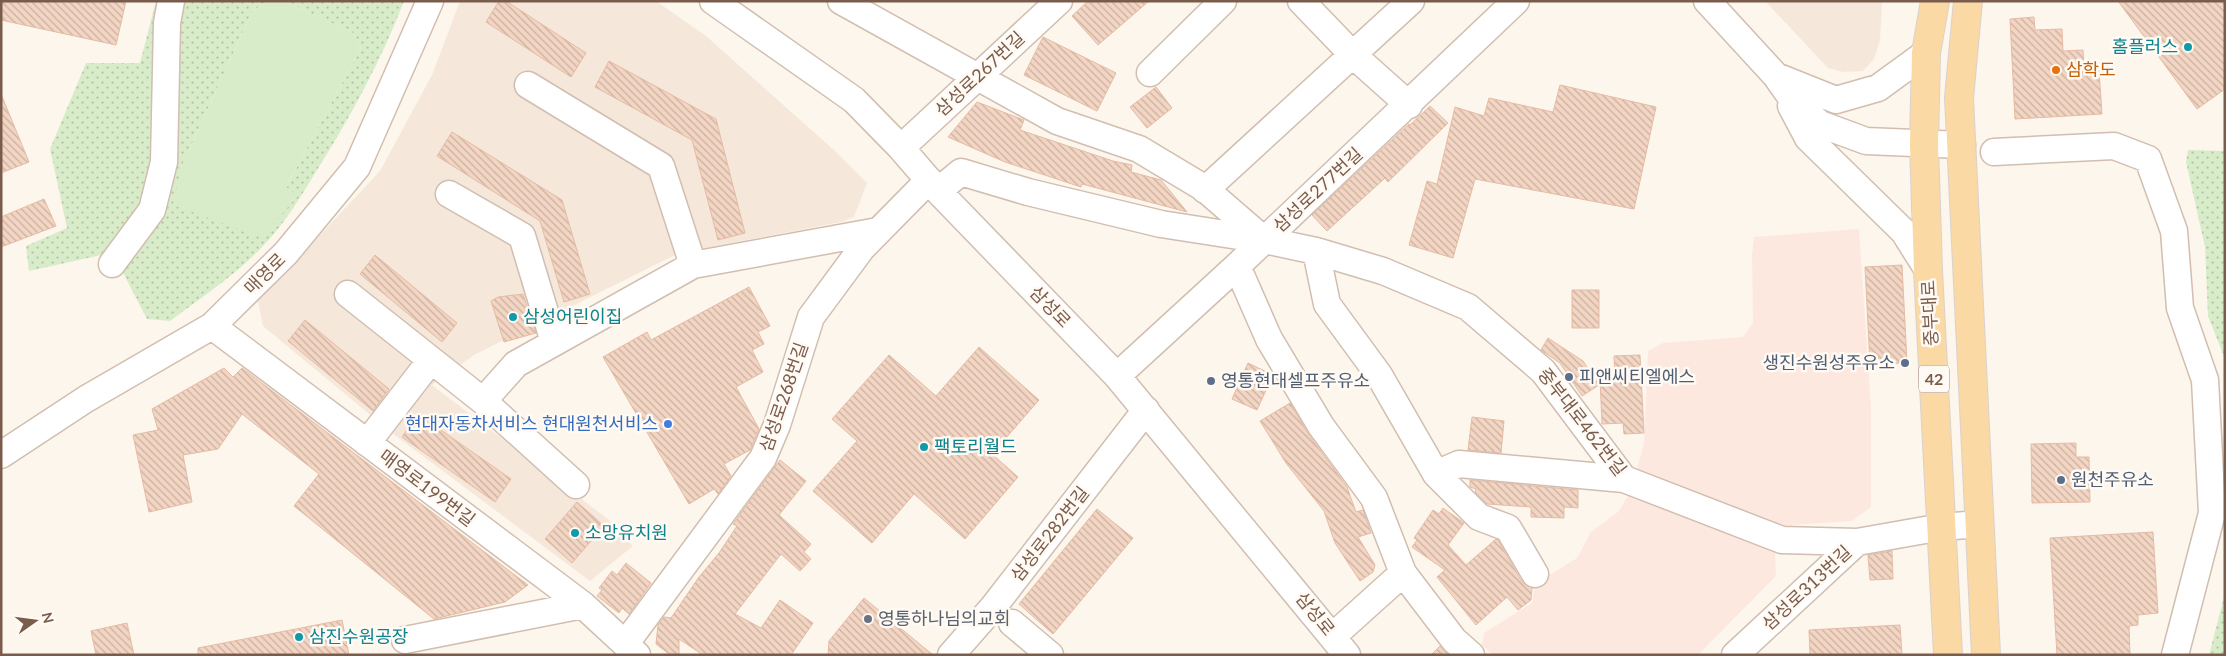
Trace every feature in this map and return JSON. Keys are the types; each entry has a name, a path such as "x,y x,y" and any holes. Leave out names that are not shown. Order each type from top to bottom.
{"main road":[{"name":"중부대로","path":"1935,1 1926,53 1924,144 1928,270 1948,655"},
{"name":"42","path":"1968,1 1959,98 1986,655"},
{"path":"1927,227 1944,228 1950,236 1958,333 1963,340 1971,343"}],"street":[{"path":"112,264 152,210 164,162 167,23 171,1"},
{"name":"매영로","path":"1,456 86,399 212,326 286,253 357,167 430,1"},
{"name":"삼성로","path":"713,1 854,100 901,148 934,186 1117,376 1340,645"},
{"path":"841,1 1056,121 1139,149 1205,190 1264,240"},
{"name":"삼성로267번길","path":"901,148 1058,1"},
{"path":"1150,73 1223,1"},
{"path":"1301,1 1353,55 1409,105"},
{"path":"1205,190 1411,1"},
{"name":"삼성로277번길","path":"1117,376 1409,105 1516,1"},
{"path":"1707,1 1776,76 1793,100 1820,124 1866,141 1962,145"},
{"path":"1776,76 1836,100 1878,88 1926,53"},
{"path":"1776,76 1808,138 1904,232 1928,270"},
{"path":"528,85 661,166 693,265"},
{"path":"1960,114 1976,135 1994,152"},
{"path":"1963,184 1975,166 1994,152 2114,146 2148,159 2174,231 2180,308 2205,380 2212,513 2175,655"},
{"name":"삼성로268번길","path":"631,649 763,458 777,425 811,317 851,262 878,231 934,186 961,172 1028,192 1161,224 1264,240"},
{"path":"449,194 522,236 554,342"},
{"path":"483,401 516,364 693,265 878,231"},
{"name":"중부대로462번길","path":"1264,240 1316,251 1383,271 1468,306 1543,370 1624,479 1782,540 1857,542 1942,527 1979,524"},
{"path":"1316,251 1327,304 1379,376 1436,474 1479,517 1508,528 1535,574"},
{"path":"1237,266 1269,338 1321,426 1374,498 1403,573 1454,640 1471,655"},
{"path":"348,294 483,401 576,485"},
{"name":"매영로199번길","path":"212,326 583,605 631,649"},
{"path":"367,443 431,360"},
{"name":"삼성로282번길","path":"951,655 994,606 1146,410"},
{"path":"1436,474 1460,464 1624,479"},
{"name":"삼성로313번길","path":"1735,655 1857,542"},
{"path":"1340,645 1403,573"},
{"path":"405,640 583,605"},
{"path":"1012,623 1050,655"}],"shaded area":[{"path":"460,1 656,1 706,36 835,151 867,183 854,217 841,222 679,253 474,355 432,385 609,520 633,546 590,581 392,433 263,326 258,301 380,171 432,75"},
{"path":"1765,1 1882,1 1880,40 1874,59 1863,71 1843,72 1828,68"},
{"path":"1859,229 1871,407 1871,507 1852,521 1792,525 1775,551 1776,576 1698,655 1493,655 1482,645 1484,633 1532,603 1535,584 1577,558 1591,532 1619,511 1631,491 1644,443 1648,351 1663,343 1743,337 1753,323 1752,256 1754,237"}],"green space":[{"path":"156,1 167,1 157,158 144,203 106,254 29,271 26,246 67,228 50,149 86,63 140,63"},
{"path":"181,1 266,1 252,12 181,168 297,196 286,187 361,48 353,33 284,1 404,1 375,67 353,109 330,150 286,218 254,256 219,285 170,321 147,319 119,265 162,218"},
{"path":"266,1 284,1 353,33 361,48 286,187 298,196 261,237 173,205 181,168 252,12"},
{"path":"2188,150 2225,151 2225,359 2208,316 2205,247 2186,162"},
{"path":"2225,593 2225,655 2209,655"}],"building":[{"path":"1,1 126,1 116,45 1,20"},
{"path":"499,1 506,1 586,53 571,77 486,22"},
{"path":"1088,1 1149,1 1098,45 1072,16"},
{"name":"홈플러스","path":"2118,1 2225,1 2225,89 2197,109"},
{"path":"2034,17 2035,30 2062,29 2063,51 2083,50 2084,72 2099,71 2102,114 2015,119 2010,19"},
{"path":"1043,37 1116,73 1097,111 1024,75"},
{"path":"609,61 716,119 745,233 718,240 692,140 595,87"},
{"path":"1560,85 1656,107 1634,209 1475,179 1453,258 1409,245 1427,181 1437,184 1455,107 1484,116 1489,98 1553,112"},
{"path":"1156,87 1172,108 1147,128 1130,107"},
{"path":"1,94 29,162 1,173"},
{"path":"977,102 1024,120 1020,130 1113,161 1132,165 1131,172 1161,180 1187,212 1082,184 1081,187 1005,162 948,137"},
{"path":"1430,106 1448,123 1388,182 1385,178 1327,231 1312,215"},
{"path":"452,132 562,200 590,294 564,302 540,221 437,156"},
{"path":"44,199 56,226 1,247 1,217"},
{"path":"375,255 457,323 442,342 360,274"},
{"path":"1902,265 1907,363 1870,364 1865,267"},
{"path":"749,287 770,326 758,332 764,344 752,350 763,372 736,387 759,429 750,450 724,464 731,476 718,494 714,489 689,504 603,357 647,332 651,340"},
{"path":"1572,290 1599,290 1599,328 1572,328"},
{"name":"삼성어린이집","path":"523,294 536,333 504,342 491,301 498,297"},
{"path":"305,320 389,389 373,411 288,341"},
{"path":"1548,338 1583,361 1599,385 1582,396 1560,363 1541,350"},
{"name":"팩토리월드","path":"979,347 1039,400 992,454 1018,477 965,539 914,494 872,543 813,491 857,441 832,419 889,355 936,396"},
{"path":"1640,355 1644,433 1624,434 1623,423 1602,424 1600,378 1615,377 1614,356"},
{"path":"1248,363 1273,375 1257,410 1232,399"},
{"path":"224,368 233,377 242,368 528,585 505,602 434,619 294,506 319,474 242,414 218,449 183,455 192,502 149,512 133,435 158,430 152,409"},
{"path":"1290,403 1309,435 1347,487 1356,512 1363,510 1371,533 1358,537 1375,565 1373,572 1360,581 1335,543 1324,511 1286,463 1260,421"},
{"path":"418,414 511,479 495,502 402,437"},
{"path":"1472,417 1504,421 1501,453 1468,450"},
{"name":"원천주유소","path":"2076,443 2076,457 2089,457 2090,502 2032,503 2031,444"},
{"path":"780,460 806,481 779,515 811,544 804,552 811,559 800,571 781,554 735,614 761,628 780,600 813,623 791,655 703,655 679,639 679,655 669,654 656,644 658,625 664,617 671,618 699,577 719,553 737,526 733,524"},
{"path":"1470,480 1578,490 1578,508 1564,507 1564,518 1531,517 1531,507 1487,504 1475,492 1476,489 1470,487"},
{"name":"소망유치원","path":"577,502 604,526 572,563 545,539"},
{"path":"1443,508 1464,523 1448,545 1466,565 1496,539 1498,540 1522,582 1532,588 1531,600 1518,610 1507,597 1476,625 1437,577 1445,570 1412,547 1417,540 1414,538 1433,510 1439,514"},
{"path":"1097,509 1133,538 1053,634 1019,604"},
{"path":"2153,532 2158,613 2138,615 2138,625 2129,626 2130,655 2057,655 2050,538"},
{"path":"1892,551 1893,579 1870,580 1868,555"},
{"path":"626,563 651,583 629,614 622,608 619,613 597,596 602,590 599,588 612,571 617,575"},
{"name":"영통하나님의교회","path":"864,598 933,655 828,655 829,641"},
{"name":"삼진수원공장","path":"342,620 349,655 198,655 198,648"},
{"path":"127,623 134,655 96,655 91,631"},
{"path":"1900,625 1902,655 1810,655 1809,630"},
{"path":"1440,646 1448,655 1431,655"}],"place":[{"name":"홈플러스","path":"2188,47"},
{"name":"삼학도","path":"2056,70"},
{"name":"삼성어린이집","path":"513,317"},
{"name":"생진수원성주유소","path":"1905,363"},
{"name":"피앤씨티엘에스","path":"1569,377"},
{"name":"영통현대셀프주유소","path":"1211,381"},
{"name":"현대자동차서비스 현대원천서비스","path":"668,424"},
{"name":"팩토리월드","path":"924,447"},
{"name":"원천주유소","path":"2061,480"},
{"name":"소망유치원","path":"575,533"},
{"name":"영통하나님의교회","path":"868,619"},
{"name":"삼진수원공장","path":"299,637"}]}
